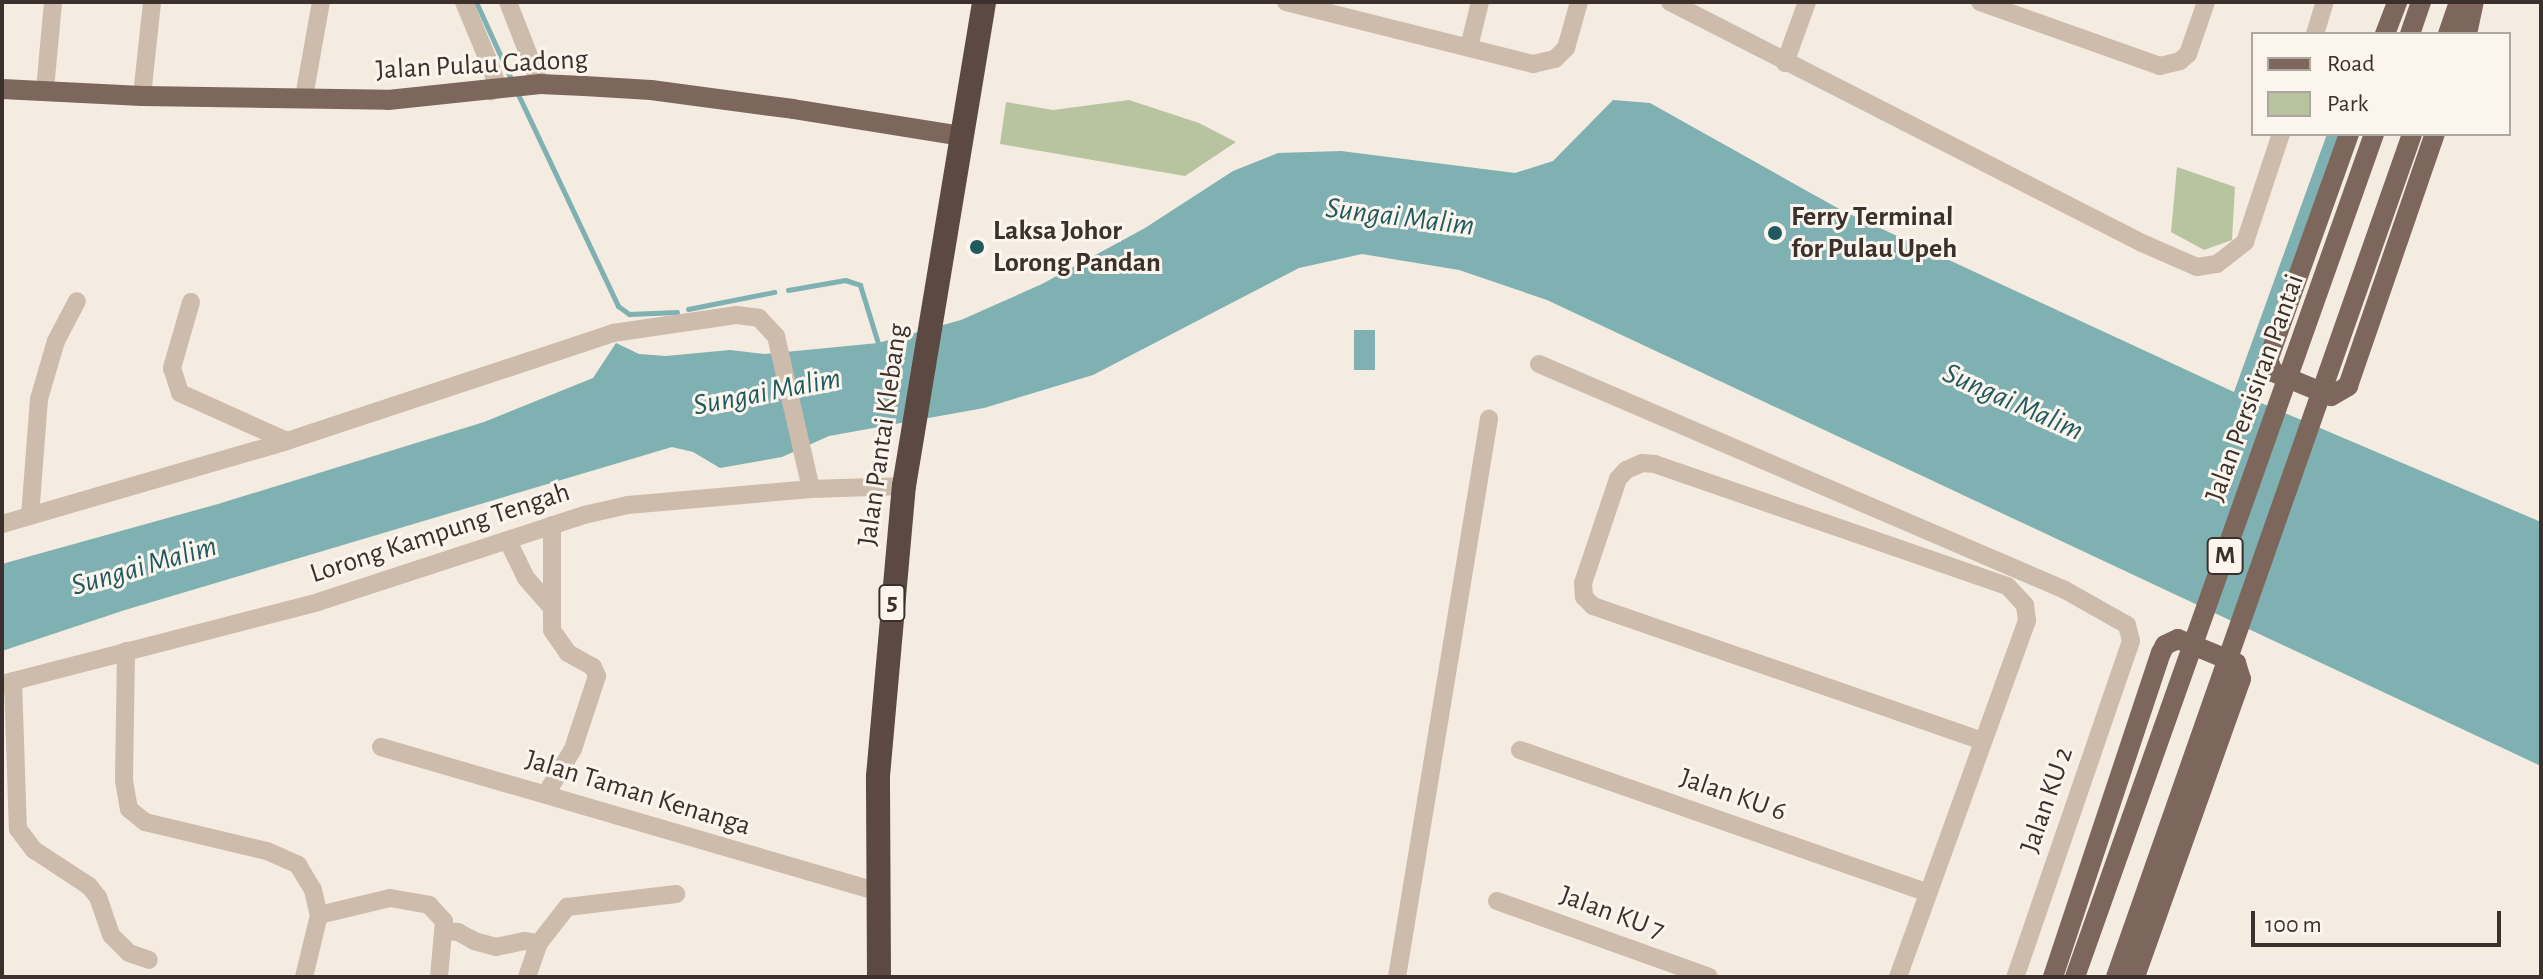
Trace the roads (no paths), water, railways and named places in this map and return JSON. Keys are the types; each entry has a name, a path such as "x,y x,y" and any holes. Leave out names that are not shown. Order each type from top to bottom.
{"highway":[{"name":"Jalan Pantai Klebang","path":"879,977 878,776 904,486 910,431 984,2"}],"main road":[{"path":"2386,32 2397,2"},
{"path":"2456,22 2474,2"},
{"path":"2411,32 2421,4"},
{"name":"Jalan Pulau Gadong","path":"2,89 142,96 388,100 535,85 651,90 961,136"},
{"path":"2348,136 2268,360 2273,372 2331,396 2348,386 2434,136"},
{"name":"Jalan Persisiran Pantai","path":"2075,977 2373,136"},
{"name":"M","path":"2116,977 2411,136"},
{"path":"2053,977 2161,653 2170,641 2178,639 2236,663 2241,679 2135,977"}],"street":[{"path":"45,89 53,2"},
{"path":"142,96 152,2"},
{"path":"304,97 321,2"},
{"path":"464,2 499,90"},
{"path":"508,2 535,85"},
{"path":"1286,2 1325,6 1533,64 1555,59 1570,38 1579,2"},
{"path":"1469,47 1480,2"},
{"path":"1670,2 2142,243 2197,267 2217,264 2245,242 2280,136"},
{"path":"1785,63 1807,2"},
{"path":"1980,2 2160,66 2180,61 2188,54 2206,2"},
{"path":"2316,32 2325,2"},
{"path":"30,516 39,399 56,341 77,301"},
{"path":"191,302 172,368 173,382 180,393 287,441"},
{"path":"2,524 287,441 613,333 748,316 768,324 776,336 811,489"},
{"name":"Jalan KU 2","path":"1539,364 2065,590 2127,625 2131,641 2015,977"},
{"path":"1397,977 1489,419"},
{"path":"1898,977 1981,740 2027,621 2025,605 2007,586 1655,464 1642,463 1626,470 1618,479 1583,583 1584,597 1593,606 1981,740"},
{"name":"Lorong Kampung Tengah","path":"8,683 318,602 552,525 628,505 811,489 904,486"},
{"path":"546,794 573,749 597,676 593,667 559,644 552,630 552,525"},
{"path":"508,541 526,578 550,606"},
{"path":"126,651 124,781 129,809 145,822 267,851 298,865 313,890 319,915 304,977"},
{"path":"8,683 10,778 18,829 24,842 89,886 98,897 111,935 129,953 149,960"},
{"name":"Jalan Taman Kenanga","path":"381,747 879,892"},
{"name":"Jalan KU 6","path":"1520,750 1928,893"},
{"path":"527,977 539,943 567,907 676,894"},
{"path":"319,915 374,900 405,899 429,905 438,912 445,931 439,977"},
{"name":"Jalan KU 7","path":"1497,901 1709,977"},
{"path":"445,931 458,932 496,947 524,941 539,943"}],"water":[{"name":"Sungai Malim","path":"1613,100 1650,103 1841,210 2234,392 2326,136 2342,136 2247,397 2541,522 2541,766 1547,300 1459,270 1362,254 1299,268 1093,375 984,408 829,436 782,457 720,468 693,452 672,447 125,610 2,651 2,564 218,504 484,422 593,378 616,343 639,354 666,356 730,350 765,354 878,343 961,320 1042,284 1145,228 1233,171 1278,153 1341,151 1515,173 1553,161"},
{"path":"1354,330 1375,330 1375,370 1354,370"}],"waterway":[{"path":"476,2 512,81"},
{"path":"516,90 618,306 629,314 677,312"},
{"path":"788,290 845,280 860,285 878,343"},
{"path":"688,309 774,292"}],"place":[{"name":"Ferry Terminal for Pulau Upeh","path":"1775,233"},
{"name":"Laksa Johor Lorong Pandan","path":"977,247"}]}
